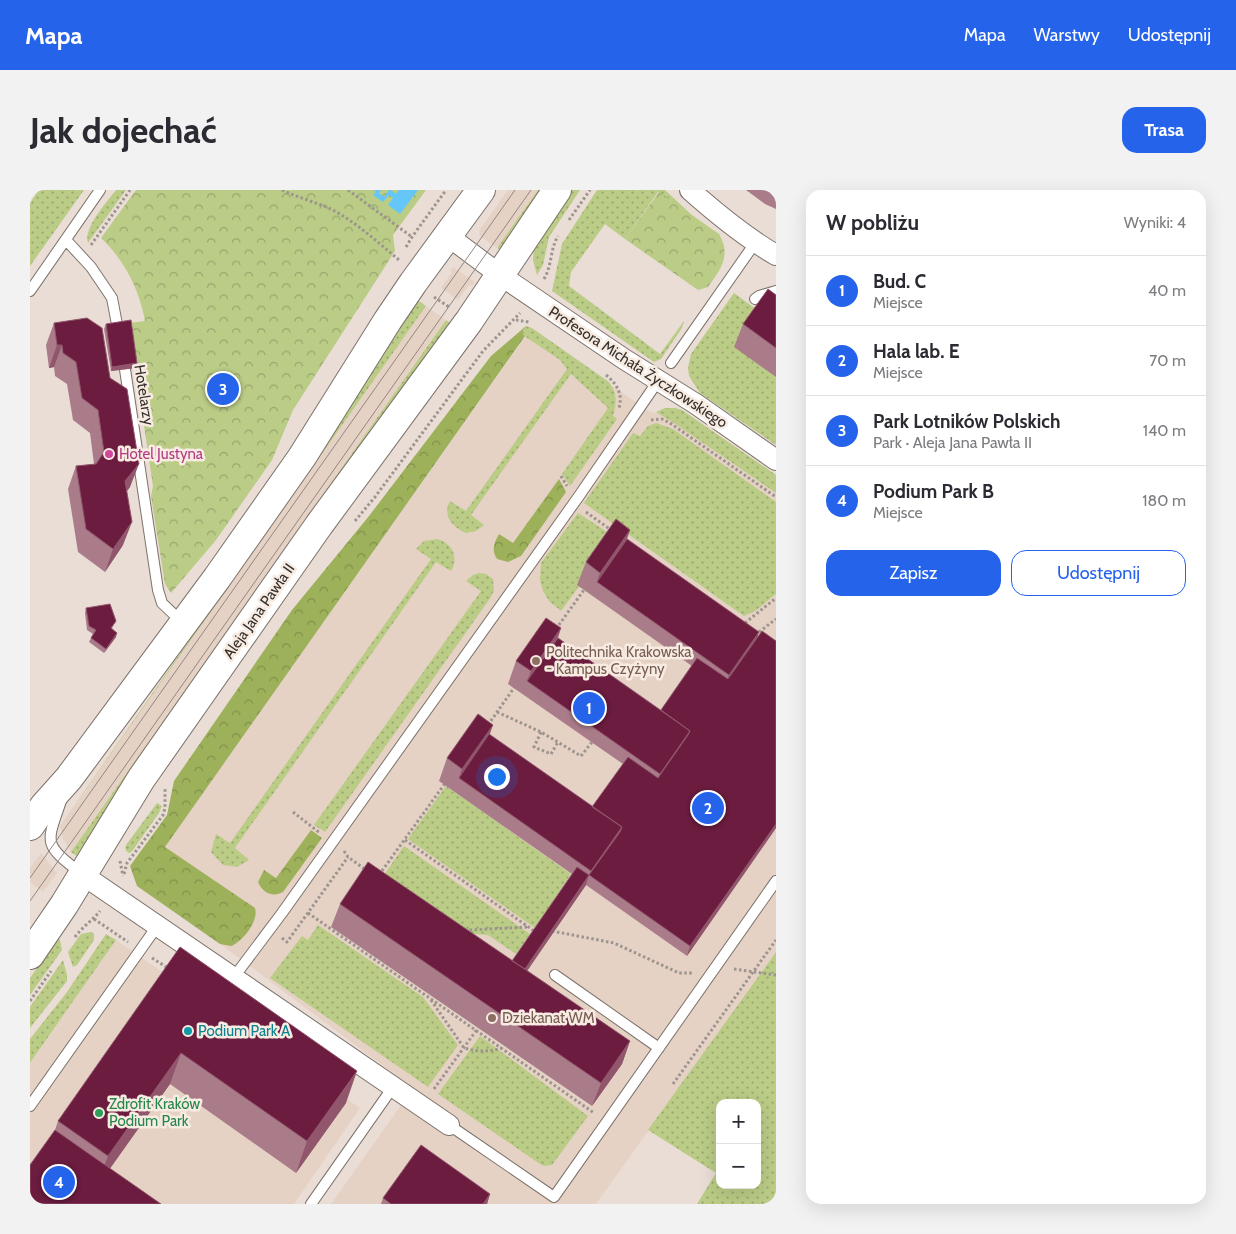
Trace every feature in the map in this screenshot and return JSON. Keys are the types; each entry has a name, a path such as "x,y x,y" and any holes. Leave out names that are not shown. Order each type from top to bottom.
{"main road":[{"path":"30,826 44,806 69,778 217,578 302,457 413,283 481,190"},
{"name":"Aleja Jana Pawła II","path":"30,955 83,874 128,800 179,724 314,532 455,341 557,190"}],"street":[{"path":"690,190 755,243 776,255"},
{"path":"448,236 500,275"},
{"name":"Profesora Michała Życzkowskiego","path":"500,275 658,381 696,404 776,460"},
{"path":"83,874 449,1125"}],"lane":[{"path":"30,291 100,190"},
{"name":"Hotelarzy","path":"66,240 91,267 112,298 120,337 158,590 162,603 182,623"},
{"path":"671,363 755,243"},
{"path":"756,299 758,296 776,290"},
{"path":"234,977 579,496 658,381"},
{"path":"69,778 50,837 57,855 83,874"},
{"path":"449,1125 554,1197 776,881"},
{"path":"30,1106 158,925"},
{"path":"555,975 659,1048"},
{"path":"311,1204 393,1087"}],"path":[{"path":"82,258 130,190"},
{"path":"282,190 308,199 339,214 400,260"},
{"path":"348,190 412,236"},
{"path":"567,223 590,190"},
{"path":"542,282 549,268 556,239 562,231"},
{"path":"434,297 452,309"},
{"path":"515,320 532,323"},
{"path":"600,371 614,382 620,392 620,404 616,414"},
{"path":"648,421 655,418 670,423 776,497"},
{"path":"579,496 584,500 581,508 614,533"},
{"path":"554,631 589,583"},
{"path":"765,636 745,623 776,598"},
{"path":"759,632 776,619"},
{"path":"486,727 519,681"},
{"path":"497,712 541,732 581,756 592,742"},
{"path":"541,732 534,747 550,754 558,742"},
{"path":"123,876 127,863 163,815 166,778"},
{"path":"377,878 450,778"},
{"path":"293,812 323,834"},
{"path":"405,840 542,936"},
{"path":"342,849 348,857 370,872"},
{"path":"280,937 287,942 348,857"},
{"path":"73,939 80,930 94,919 104,905"},
{"path":"308,913 429,998 478,1029 594,1114"},
{"path":"94,919 113,932"},
{"path":"470,936 463,932 529,927"},
{"path":"547,928 554,932 614,943 679,973 692,973"},
{"path":"673,1084 776,940"},
{"path":"30,1001 55,966"},
{"path":"727,968 776,976"},
{"path":"429,998 464,1048 480,1052 502,1048"},
{"path":"430,1094 478,1029"}],"shaded area":[{"path":"508,190 538,190 498,249 480,236 479,231"},
{"path":"453,267 475,282 472,286 470,284 458,300 441,288 452,272 450,271"},
{"path":"426,306 446,320 71,852 63,839 60,826"},
{"name":"Politechnika Krakowska - Kampus Czyżyny","path":"526,326 650,412 688,414 776,475 776,952 596,1204 331,1204 413,1088 220,944 137,886 525,337 520,333"},
{"path":"41,853 57,873 43,892 30,882 30,868"},
{"path":"116,940 360,1108 294,1204 30,1204 30,1064"}],"green space":[{"path":"39,190 84,190 30,266 30,203"},
{"path":"116,190 126,190 88,243 87,237 92,223"},
{"path":"136,190 426,190 393,235 395,251 293,410 272,460 216,540 171,593 165,584 151,496 153,486 129,325 129,323 145,321 139,298 130,276 117,256 101,238"},
{"path":"538,190 543,190 502,249 498,249 499,245"},
{"path":"572,190 580,190 549,237 543,265 537,275 533,260 534,247"},
{"path":"597,190 665,190 695,218 658,192 625,239 605,224 571,272 569,286 660,354 684,321 682,328 661,359 654,362 552,291 562,244"},
{"path":"659,192 719,234 724,249 723,262 708,287 698,290 625,239"},
{"path":"734,293 760,312 776,377 776,445 700,393 689,376 688,368 691,354"},
{"path":"416,299 426,306 60,826 244,562"},
{"path":"446,320 452,324 78,857 71,852"},
{"path":"526,326 532,328 609,382 616,398 613,416 617,419 570,486 562,474 608,408 571,374 471,515 484,525 476,531 466,533 456,527 448,516 447,511 450,501 466,511 567,369 560,360 520,333"},
{"path":"526,326 521,333 525,336 165,847 255,908 255,919 245,935 231,946 220,944 137,886 130,866 167,815 174,781 292,610 369,516 491,356"},
{"path":"665,408 682,410 776,475 776,493 656,412"},
{"path":"656,423 673,429 776,502 776,594 755,611 744,616 584,503 633,433 640,436 648,426"},
{"path":"559,479 566,492 521,556 508,562 497,559 494,553 494,546 499,534 513,543"},
{"path":"578,513 615,537 561,611 549,601 543,591 540,580 541,563"},
{"path":"437,539 451,547 454,561 451,571 436,562 235,848 249,860 237,867 223,865 211,852 216,834 230,843 431,559 416,549 424,541"},
{"path":"479,573 486,574 493,579 494,590 491,597 325,832 314,825 481,591 466,581"},
{"path":"446,786 571,874 535,928 408,839"},
{"path":"157,803 162,806 159,813 133,850 130,853 127,852 126,845"},
{"path":"311,830 322,838 283,892 271,894 262,889 258,882 264,870 276,878"},
{"path":"404,846 530,934 516,954 488,935 473,934 384,875"},
{"path":"318,925 423,997 458,1045 428,1087 270,978 302,936 308,940"},
{"path":"91,932 94,934 94,940 77,965 73,967 68,952 81,934"},
{"path":"106,934 116,940 30,1063 30,1039 67,992"},
{"path":"58,938 62,950 30,995 30,978"},
{"path":"776,952 776,1204 697,1204 716,1173 648,1130"},
{"path":"63,960 67,981 30,1028 30,1007"},
{"path":"480,1036 588,1116 552,1165 544,1166 540,1164 438,1094"}],"water":[{"path":"374,190 381,190 379,193 384,197 389,190 396,194 399,190 418,190 400,214 388,205 393,198 389,195 383,202 373,195 376,192"}],"building":[{"path":"768,289 776,295 776,348 743,324"},
{"path":"87,318 102,328 110,378 127,389 139,464 125,481 132,522 113,549 86,529 76,466 96,464 104,452 98,410 82,398 76,362 63,353 62,345 57,345 54,323"},
{"path":"131,320 137,363 112,367 106,324"},
{"path":"616,519 630,530 600,573 586,562"},
{"path":"627,539 759,632 729,675 597,582"},
{"path":"110,604 116,621 111,628 117,633 106,649 91,638 96,630 89,626 86,608"},
{"path":"546,618 561,628 531,671 516,661"},
{"path":"762,631 776,641 776,824 690,946 589,875 622,827 592,807 628,757 658,778 690,731 661,710 697,658 728,679"},
{"path":"558,638 690,731 660,774 527,681"},
{"path":"478,714 493,725 462,769 447,758"},
{"path":"489,734 622,827 591,871 459,778"},
{"path":"368,862 630,1041 601,1083 340,904"},
{"path":"577,867 589,875 525,969 512,961"},
{"name":"Podium Park A","path":"180,947 357,1071 307,1141 181,1053 108,1156 58,1121"},
{"path":"55,1130 161,1204 30,1204 30,1165"},
{"path":"421,1145 490,1194 483,1204 391,1204 383,1198"}],"tram line":[{"path":"30,878 515,190"},
{"path":"30,901 531,190"}],"place":[{"name":"Park Lotników Polskich","path":"223,389"},
{"name":"Hotel Justyna","path":"109,454"},
{"name":"Politechnika Krakowska - Kampus Czyżyny","path":"536,661"},
{"name":"Bud. C","path":"589,708"},
{"name":"Hala lab. E","path":"708,808"},
{"name":"Dziekanat WM","path":"492,1018"},
{"name":"Podium Park A","path":"188,1031"},
{"name":"Zdrofit Kraków Podium Park","path":"99,1113"},
{"name":"Podium Park B","path":"59,1182"}]}
